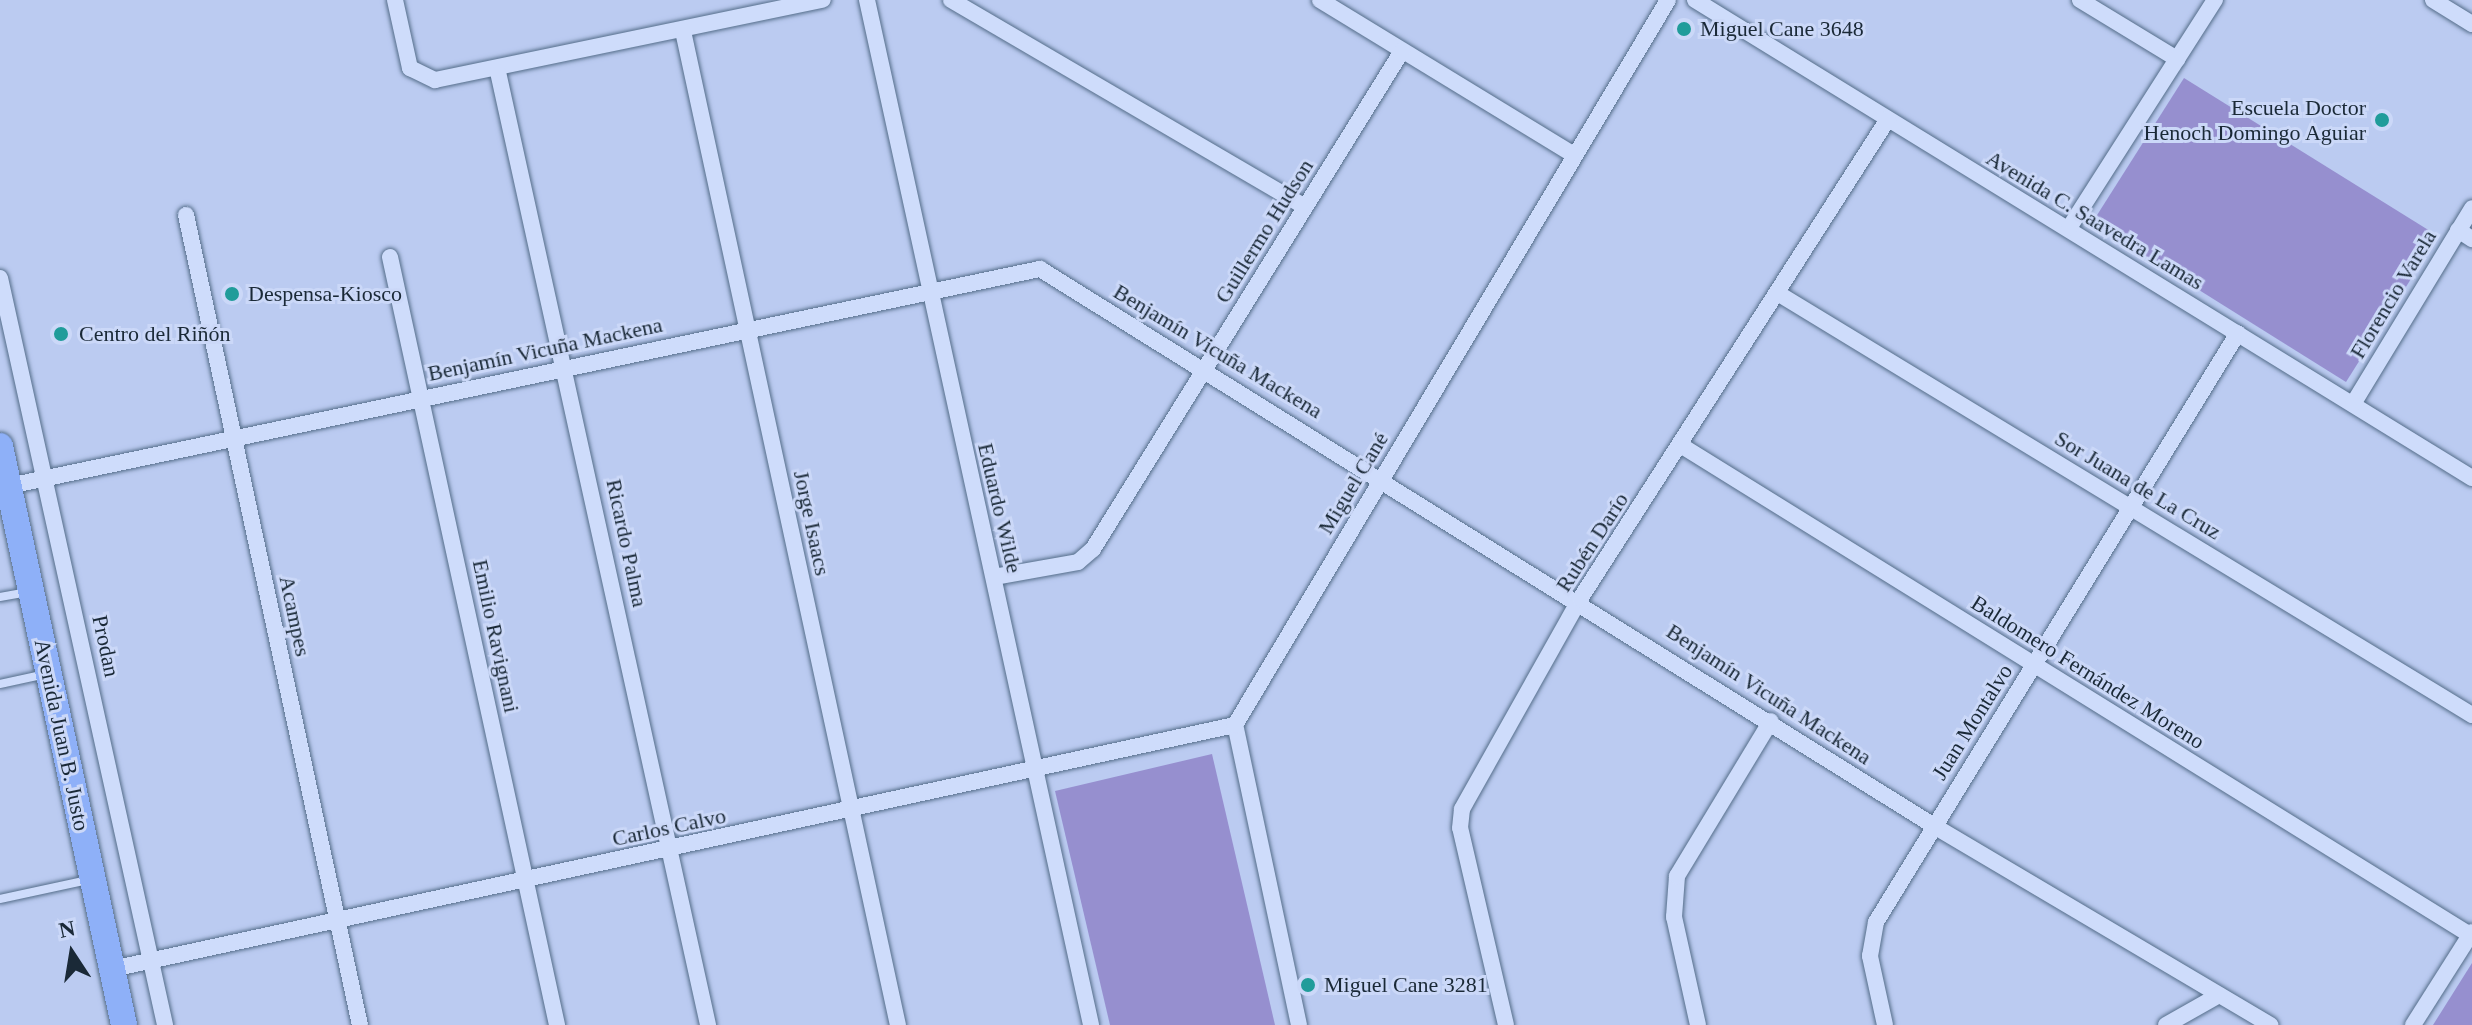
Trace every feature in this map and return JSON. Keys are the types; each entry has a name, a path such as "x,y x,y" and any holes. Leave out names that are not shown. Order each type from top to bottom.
{"main road":[{"name":"Avenida Juan B. Justo","path":"0,448 7,497 32,591 124,1025"}],"street":[{"path":"395,0 410,68 435,80 498,72 823,0"},
{"name":"Eduardo Wilde","path":"867,0 1091,1025"},
{"path":"951,0 1305,207"},
{"path":"1320,0 1574,155"},
{"name":"Miguel Cané","path":"1235,725 1668,0"},
{"name":"Avenida C. Saavedra Lamas","path":"1695,0 2472,478"},
{"path":"2080,0 2177,59"},
{"path":"2069,228 2215,0"},
{"path":"2433,0 2472,24"},
{"name":"Jorge Isaacs","path":"683,31 898,1025"},
{"name":"Guillermo Hudson","path":"994,577 1086,557 1402,51"},
{"name":"Ricardo Palma","path":"498,72 566,367 708,1025"},
{"name":"Rubén Darío","path":"1506,1025 1460,817 1580,599 1682,446 1888,119"},
{"name":"Florencio Varela","path":"2353,404 2465,235 2472,208"},
{"name":"Acampes","path":"186,215 360,1025"},
{"name":"Emilio Ravignani","path":"390,257 557,1025"},
{"name":"Benjamín Vicuña Mackena","path":"7,497 48,479 928,287 1040,269 1205,367 1580,599 1934,826 2270,1025"},
{"name":"Prodan","path":"0,278 48,479 165,1025"},
{"name":"Sor Juana de La Cruz","path":"1779,294 2472,715"},
{"name":"Juan Montalvo","path":"1885,1025 1869,938 1934,826 2238,333"},
{"name":"Baldomero Fernández Moreno","path":"1682,446 2471,934"},
{"path":"1698,1025 1674,917 1677,876 1771,721"},
{"path":"1235,725 1299,1025"},
{"name":"Carlos Calvo","path":"112,969 151,964 1235,725"},
{"path":"2413,1025 2471,934"},
{"path":"2166,1025 2219,995"}],"lane":[{"path":"0,597 32,591"},
{"path":"0,684 49,674"},
{"path":"0,899 93,879"}],"shaded area":[{"path":"2184,78 2438,236 2346,382 2092,223"},
{"path":"1212,754 1275,1025 1110,1025 1055,791"},
{"path":"2472,963 2472,1025 2433,1025"}],"place":[{"name":"Miguel Cane 3648","path":"1684,29"},
{"name":"Escuela Doctor Henoch Domingo Aguiar","path":"2382,120"},
{"name":"Despensa-Kiosco","path":"232,294"},
{"name":"Centro del Riñón","path":"61,334"},
{"name":"Miguel Cane 3281","path":"1308,985"}]}
